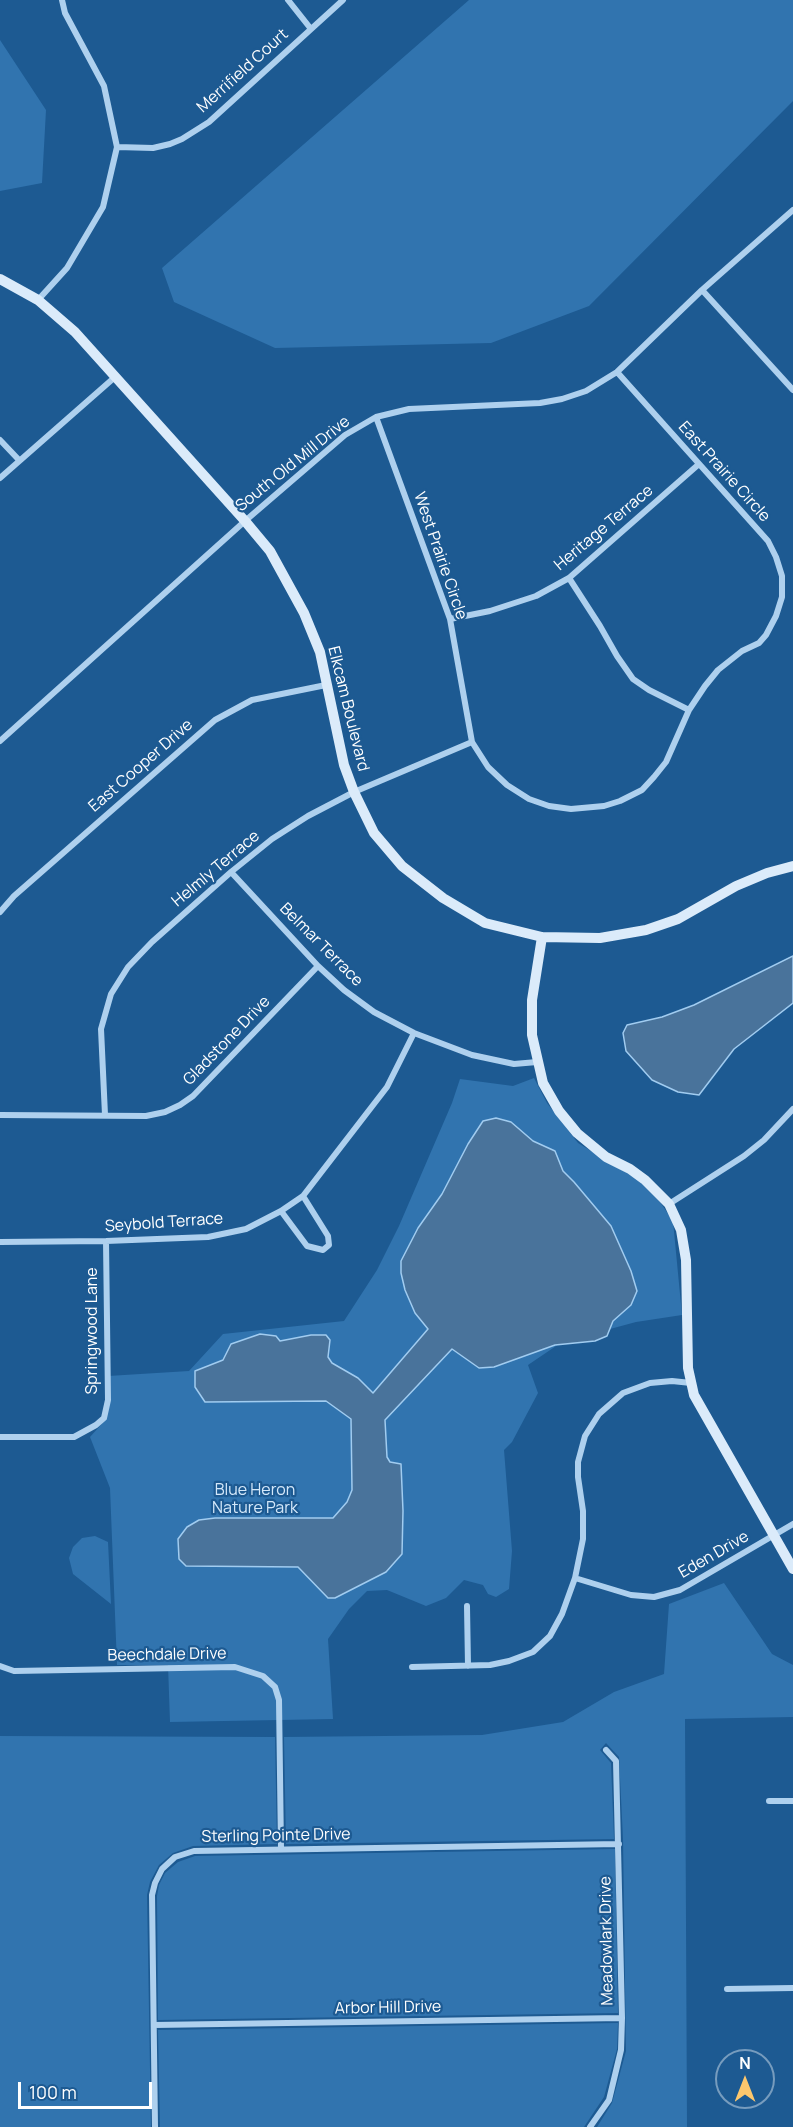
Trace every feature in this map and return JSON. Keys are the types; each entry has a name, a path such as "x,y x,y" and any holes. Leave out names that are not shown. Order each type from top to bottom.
{"street":[{"path":"38,300 67,268 103,207 117,147 104,86 65,13 62,0"},
{"path":"288,0 311,29"},
{"name":"Merrifield Court","path":"117,147 153,148 170,144 209,122 343,0"},
{"name":"South Old Mill Drive","path":"0,741 245,520 345,435 376,417 409,409 540,403 586,391 617,372 702,290 793,210"},
{"name":"Elkcam Boulevard","path":"0,279 38,300 75,332 245,520 270,551 304,613 320,652 344,765 374,833 402,866 443,898 485,923 542,937 600,938 646,930 678,919 736,886 767,873 793,866"},
{"path":"702,290 793,390"},
{"name":"East Prairie Circle","path":"472,742 488,767 507,785 529,799 549,806 571,809 604,806 620,801 642,790 654,777 666,762 689,710 718,670 742,651 759,643 776,616 782,597 782,576 768,541 617,372"},
{"path":"0,478 115,377"},
{"path":"787,384 793,378"},
{"name":"West Prairie Circle","path":"376,417 450,619 472,742"},
{"path":"0,440 19,460"},
{"name":"Heritage Terrace","path":"450,619 490,611 536,596 569,578 699,464"},
{"path":"569,578 633,679 649,690 689,710"},
{"name":"East Cooper Drive","path":"0,912 14,896 215,720 252,700 326,685"},
{"name":"Helmly Terrace","path":"105,1115 101,1029 111,994 128,967 152,942 231,872 272,839 308,816 354,792 472,742"},
{"name":"Belmar Terrace","path":"231,872 318,966 344,990 374,1012 414,1033 472,1055 514,1064 537,1062"},
{"path":"542,937 532,1000 532,1035 543,1083 559,1111 577,1133 606,1157 630,1169 645,1180 669,1204 681,1230 686,1260 688,1368 694,1395 793,1569"},
{"name":"Gladstone Drive","path":"0,1115 146,1116 165,1112 180,1105 193,1096 318,966"},
{"name":"Seybold Terrace","path":"0,1242 208,1237 246,1229 281,1211 303,1196 387,1087 414,1033"},
{"path":"669,1204 744,1156 764,1140 793,1109"},
{"path":"281,1211 307,1246 323,1250 329,1245 328,1236 303,1196"},
{"name":"Springwood Lane","path":"0,1437 74,1437 104,1418 108,1400 106,1241"},
{"path":"412,1667 500,1664 533,1652 549,1636 562,1614 575,1578 583,1539 583,1511 578,1462 585,1436 598,1414 623,1393 650,1383 672,1381 692,1383"},
{"name":"Eden Drive","path":"575,1578 631,1595 654,1597 680,1590 793,1524"},
{"path":"467,1606 468,1666"},
{"name":"Beechdale Drive","path":"0,1666 15,1671 235,1667 263,1676 275,1687 279,1700 281,1849"},
{"name":"Meadowlark Drive","path":"590,2127 609,2100 621,2050 616,1761 606,1750"},
{"path":"769,1801 793,1801"},
{"name":"Sterling Pointe Drive","path":"156,2127 152,1895 162,1869 176,1857 194,1851 619,1844"},
{"path":"728,1989 793,1989"},
{"name":"Arbor Hill Drive","path":"154,2025 622,2018"}],"green space":[{"path":"469,0 793,0 793,101 589,306 491,343 275,348 174,302 162,268"},
{"path":"0,40 46,110 42,183 0,191"},
{"name":"Blue Heron Nature Park","path":"534,1078 547,1103 578,1143 637,1179 660,1202 673,1221 682,1315 636,1322 562,1342 528,1365 538,1393 512,1442 504,1450 512,1551 509,1589 496,1597 488,1594 483,1585 464,1580 446,1598 426,1606 387,1590 367,1591 349,1609 328,1639 333,1719 170,1722 168,1665 117,1665 110,1488 90,1437 107,1418 108,1376 189,1371 223,1334 344,1321 377,1270 399,1226 452,1103 460,1079 513,1086"},
{"path":"95,1536 108,1542 111,1604 73,1574 69,1558 73,1547 82,1538"},
{"path":"724,1583 772,1654 793,1665 793,1717 685,1719 687,2127 597,2127 612,2103 626,2051 623,1839 619,1757 606,1743 600,1750 611,1763 614,1839 286,1844 284,1737 482,1735 563,1722 614,1692 664,1674 669,1604"},
{"path":"0,1736 275,1737 277,1844 193,1846 173,1853 159,1865 150,1882 147,1895 151,2127 0,2127"},
{"path":"615,1849 618,2013 158,2020 157,1896 165,1873 178,1862 195,1856"},
{"path":"618,2023 617,2049 604,2097 584,2127 160,2127 158,2030"}],"shaded area":[{"path":"793,956 793,1003 734,1049 699,1095 678,1092 652,1080 626,1051 623,1033 627,1025 662,1017 694,1005"},
{"path":"496,1118 511,1122 533,1141 555,1151 563,1171 611,1226 631,1271 637,1291 631,1305 613,1321 607,1336 595,1341 555,1345 494,1367 479,1368 452,1349 385,1420 387,1457 390,1462 401,1464 403,1511 402,1554 386,1572 335,1598 328,1598 298,1567 186,1566 179,1559 178,1539 187,1527 199,1520 333,1518 347,1502 352,1490 351,1419 326,1401 205,1402 195,1387 195,1371 223,1360 231,1344 260,1334 276,1336 280,1341 311,1335 326,1335 330,1340 328,1357 332,1363 358,1378 373,1393 428,1329 415,1313 405,1290 401,1261 418,1228 442,1194 468,1144 483,1121"}]}
